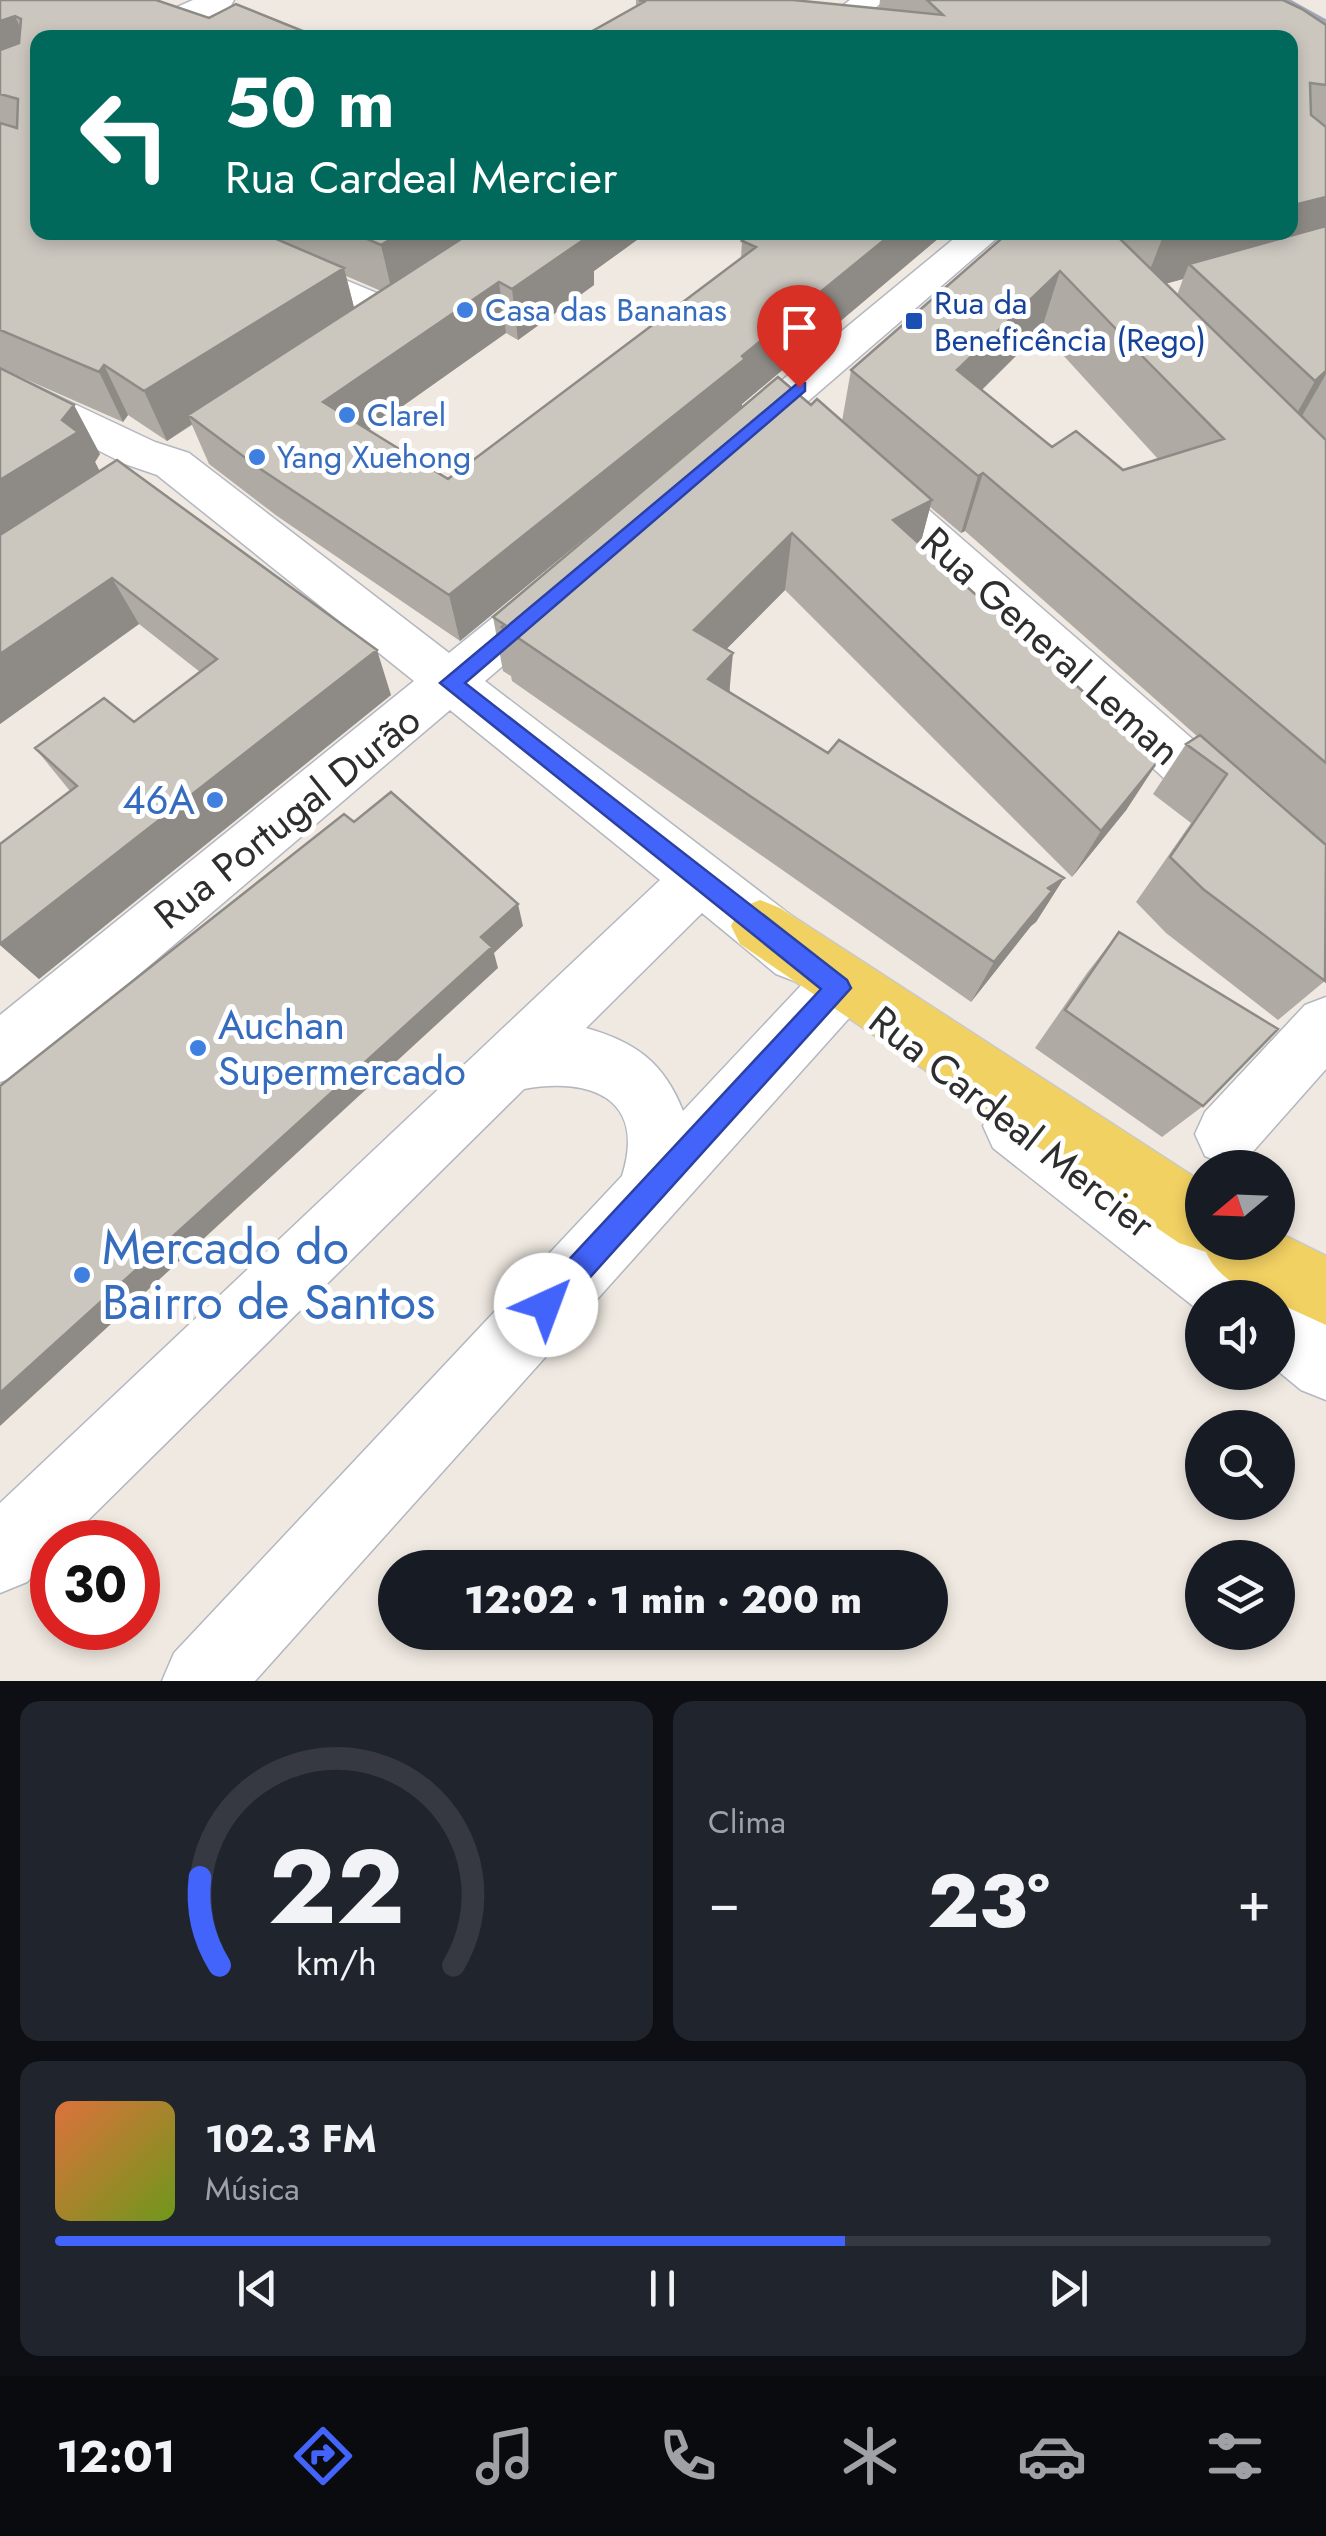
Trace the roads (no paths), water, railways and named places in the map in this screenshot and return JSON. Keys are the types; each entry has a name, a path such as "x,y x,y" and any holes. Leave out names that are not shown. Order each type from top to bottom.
{"main road":[{"path":"760,926 1185,1209"},
{"path":"1244,1266 1326,1292"}],"street":[{"path":"131,28 219,0"},
{"path":"839,30 870,0"},
{"path":"217,240 396,316"},
{"path":"710,463 976,240"},
{"name":"Rua Cardeal Mercier","path":"0,383 140,453 190,452 450,683 838,988 1244,1266"},
{"name":"Rua General Leman","path":"769,413 821,441 1326,890"},
{"path":"120,496 190,452"},
{"name":"Rua Portugal Durão","path":"0,1053 592,563"},
{"path":"0,1555 700,878"},
{"path":"229,1668 649,1194 838,988"},
{"path":"1227,1134 1326,1025"},
{"path":"508,1063 553,1055 587,1057 615,1066 643,1089 658,1122 660,1157 649,1194"},
{"path":"1295,1341 1326,1365"}],"railway":[{"path":"1286,0 1326,22"}],"place":[{"name":"Casa das Bananas","path":"465,310"},
{"name":"Rua da Beneficência (Rego)","path":"914,321"},
{"name":"Clarel","path":"347,415"},
{"name":"Yang Xuehong","path":"257,457"},
{"name":"46A","path":"215,800"},
{"name":"Auchan Supermercado","path":"198,1048"},
{"name":"Mercado do Bairro de Santos","path":"82,1275"}]}
